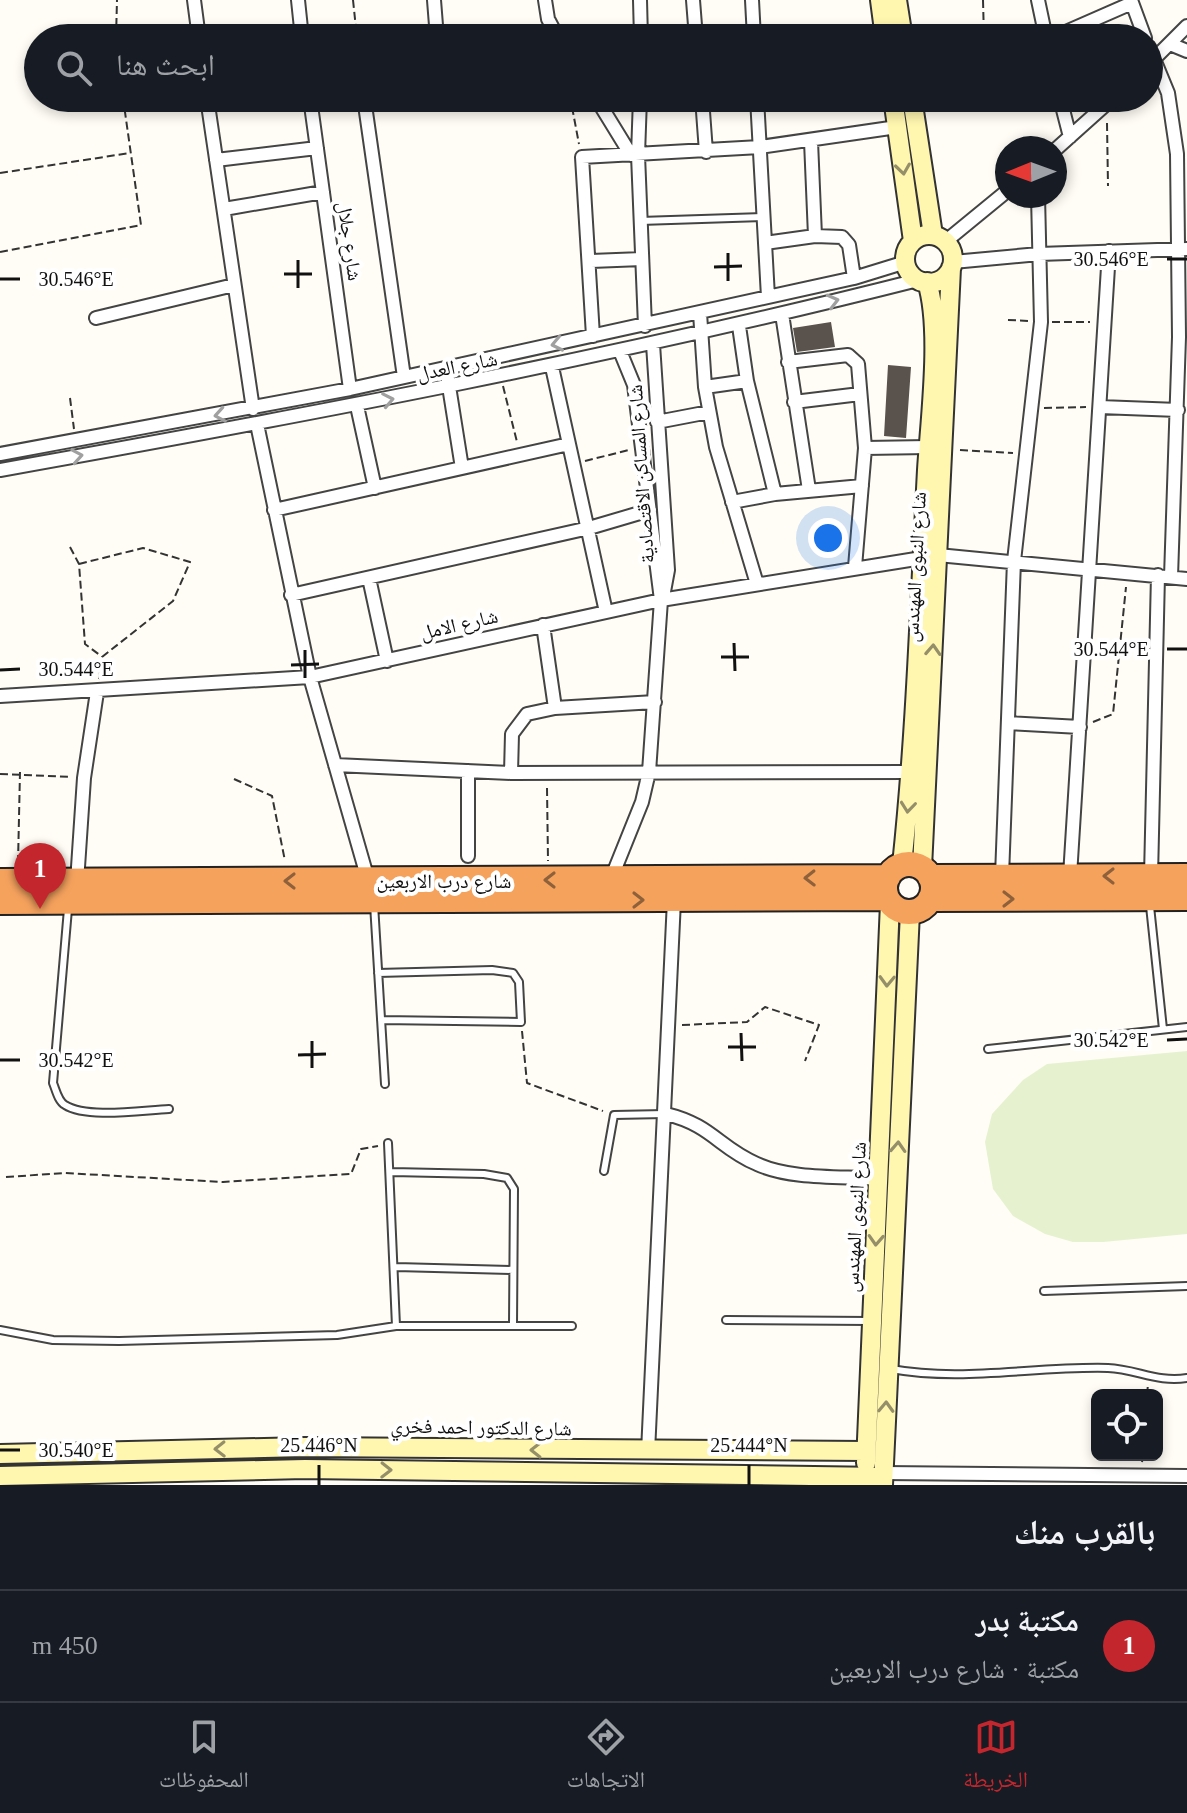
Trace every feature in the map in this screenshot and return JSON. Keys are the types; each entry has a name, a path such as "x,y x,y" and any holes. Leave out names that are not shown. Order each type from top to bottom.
{"highway":[{"name":"شارع درب الاربعين","path":"0,902 72,892 131,891 371,891 674,900 907,887 1002,876 1070,876 1150,888 1187,898"},
{"name":"شارع درب الاربعين","path":"160,891 289,881 371,891 611,879 907,887 1150,888 1187,876"},
{"name":"شارع درب الاربعين","path":"9,881 72,892"}],"street":[{"path":"194,0 197,24"},
{"path":"298,0 301,24"},
{"path":"434,0 436,24"},
{"path":"545,0 551,24"},
{"path":"640,0 641,24"},
{"path":"693,0 695,24"},
{"path":"752,0 753,24"},
{"path":"880,0 883,24"},
{"path":"897,0 901,24"},
{"path":"1038,0 1043,24"},
{"path":"1083,24 1131,2 1140,24"},
{"path":"1163,49 1187,26"},
{"path":"1170,44 1187,51"},
{"path":"1163,88 1173,113 1182,154 1183,249 1171,577"},
{"path":"209,112 253,409"},
{"name":"شارع جلال","path":"312,112 350,389"},
{"path":"366,112 404,377"},
{"path":"606,112 635,155"},
{"path":"639,112 635,155 645,326"},
{"path":"703,112 706,152"},
{"path":"758,112 768,297"},
{"path":"895,112 913,241 906,262 922,281 941,279 952,265 1039,254 1183,249"},
{"path":"915,112 939,238 952,265"},
{"path":"1064,112 1070,137"},
{"path":"1067,140 1098,112"},
{"path":"593,336 591,261 582,157 760,147 897,127"},
{"path":"811,141 815,236"},
{"path":"216,160 317,148"},
{"path":"224,209 323,192"},
{"path":"913,241 939,238 995,199"},
{"path":"1002,876 1014,561 1041,322 1038,208"},
{"path":"765,243 815,236 844,238 854,278"},
{"path":"1070,876 1109,251"},
{"path":"591,261 642,259"},
{"name":"شارع العدل","path":"0,454 253,409 447,369 854,278 906,262"},
{"name":"شارع النبوى المهندس","path":"876,1479 878,1368 907,887 936,448 952,265"},
{"name":"شارع العدل","path":"0,470 501,378 739,326 922,281"},
{"name":"شارع النبوى المهندس","path":"922,281 933,320 936,448"},
{"path":"96,318 234,285"},
{"path":"700,313 709,412 757,584"},
{"path":"782,314 809,490"},
{"path":"739,326 747,381 775,494"},
{"name":"شارع المساكن الاقتصادية","path":"611,879 642,802 649,772 661,600 668,570 653,344"},
{"name":"شارع المساكن الاقتصادية","path":"620,351 634,385 661,600"},
{"path":"788,362 851,356 858,364 865,448 855,567"},
{"path":"552,367 606,612"},
{"path":"447,369 462,468"},
{"path":"705,387 747,381"},
{"path":"794,402 860,394"},
{"path":"357,406 375,488"},
{"path":"1100,407 1178,410"},
{"path":"657,422 709,412"},
{"path":"257,424 310,677 371,891"},
{"path":"274,510 569,444"},
{"path":"865,448 936,448"},
{"path":"732,502 775,494 862,486"},
{"path":"291,595 589,528 650,510"},
{"name":"شارع النبوى المهندس","path":"876,1479 866,1451 878,1368 871,1321 880,1179 907,887 912,772 930,557"},
{"name":"شارع الامل","path":"0,696 310,677 661,600 930,557 1014,561 1187,579"},
{"path":"1150,888 1158,575"},
{"path":"369,578 387,661"},
{"path":"543,625 555,708"},
{"path":"72,892 97,692"},
{"path":"511,773 512,734 518,722 533,711 655,702"},
{"path":"1008,723 1080,727"},
{"path":"335,765 511,773 912,772"},
{"path":"468,771 468,856"},
{"path":"648,1452 674,900"},
{"path":"666,1114 702,1126 744,1158 768,1169 880,1179"},
{"path":"305,1447 305,1469"},
{"name":"شارع الدكتور احمد فخري","path":"0,1454 305,1447 648,1452 866,1451"},
{"path":"569,1473 570,1451"},
{"path":"797,1451 797,1475"},
{"path":"0,1476 305,1469 355,1477 443,1478 569,1473 685,1480 797,1475 1038,1480 1187,1476"}],"lane":[{"path":"640,221 763,217"},
{"path":"1150,888 1163,1029"},
{"path":"371,891 385,1084"},
{"path":"72,892 53,1083 59,1099 66,1106 98,1112 169,1109"},
{"path":"378,973 506,971 519,982 521,1022 381,1020"},
{"path":"988,1049 1187,1027"},
{"path":"604,1171 614,1115 666,1114"},
{"path":"388,1143 392,1172 396,1326"},
{"path":"392,1172 484,1174 507,1178 514,1189 513,1325"},
{"path":"396,1267 513,1270"},
{"path":"1044,1291 1187,1286"},
{"path":"726,1320 871,1321"},
{"path":"0,1330 53,1340 119,1341 337,1335 396,1326 572,1326"},
{"path":"878,1368 927,1376 1112,1368 1149,1378 1187,1378"}],"path":[{"path":"116,24 117,0"},
{"path":"353,0 356,24"},
{"path":"983,0 984,24"},
{"path":"0,252 141,225 125,112"},
{"path":"573,112 582,157"},
{"path":"1108,186 1110,112"},
{"path":"0,173 131,153"},
{"path":"1008,320 1103,322"},
{"path":"501,378 520,455"},
{"path":"70,398 75,441"},
{"path":"1031,408 1100,407"},
{"path":"574,464 642,446"},
{"path":"936,448 1026,454"},
{"path":"70,547 79,564 85,644 102,657"},
{"path":"79,564 143,548 190,562 173,601 102,657 97,692"},
{"path":"1080,727 1113,714 1128,571"},
{"path":"9,881 20,772"},
{"path":"0,774 20,772 84,778"},
{"path":"547,773 548,862"},
{"path":"234,779 272,796 289,881"},
{"path":"669,1025 747,1022 765,1007 819,1025 805,1061"},
{"path":"521,1022 527,1083 614,1115"},
{"path":"6,1177 65,1173 223,1182 351,1174 361,1149 388,1143"},
{"path":"1148,1389 1149,1378"}],"green space":[{"path":"1187,1051 1187,1234 1073,1242 1045,1234 1013,1216 993,1189 985,1142 992,1114 1023,1080 1047,1064"}],"building":[{"path":"831,322 835,347 797,352 793,328"},
{"path":"888,365 911,367 906,438 884,436"}],"place":[{"name":"مكتبة بدر","path":"40,909"}]}
